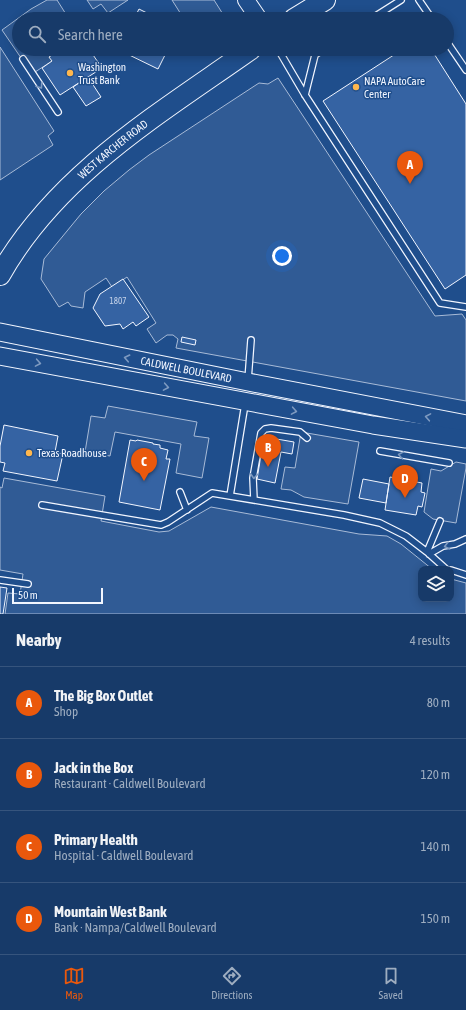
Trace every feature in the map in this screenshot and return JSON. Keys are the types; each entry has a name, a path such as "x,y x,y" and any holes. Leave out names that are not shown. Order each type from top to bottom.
{"highway":[{"path":"305,12 325,0"},
{"name":"WEST KARCHER ROAD","path":"0,274 12,254 33,226 87,169 118,143 241,56"}],"main road":[{"name":"CALDWELL BOULEVARD","path":"0,332 373,407 466,424"},
{"name":"CALDWELL BOULEVARD","path":"0,356 373,425 466,439"}],"street":[{"path":"246,0 254,12"}],"lane":[{"path":"382,12 401,0"},
{"path":"419,0 427,12"},
{"path":"454,52 466,70"},
{"path":"282,56 305,95 440,303 466,307"},
{"path":"305,95 315,56"},
{"path":"23,59 58,112"},
{"path":"248,382 251,340"},
{"path":"230,496 246,402"},
{"path":"254,500 253,478 261,433 265,429 271,428 300,432 307,438"},
{"path":"380,451 450,463"},
{"path":"180,492 187,510"},
{"path":"42,505 161,525 212,493 344,515 380,523 406,536 443,566"},
{"path":"428,553 440,521"},
{"path":"428,553 443,546 455,544 466,539"},
{"path":"454,571 466,575"},
{"path":"0,580 28,584"}],"shaded area":[{"path":"47,0 57,0 65,12 27,12"},
{"path":"87,0 128,0 110,12 107,12 101,4 93,9"},
{"path":"172,0 214,0 222,12 180,12"},
{"path":"12,23 12,45 2,30"},
{"path":"0,47 54,131 48,136 53,145 0,180"},
{"path":"20,56 51,56 49,57 52,61 32,74"},
{"path":"278,78 435,316 462,314 466,320 466,401 176,348 178,339 173,335 167,335 156,343 147,329 156,323 127,277 112,287 106,278 85,292 83,308 71,306 68,302 59,307 41,279 44,259 81,214 104,191 149,155 259,83 268,84"},
{"path":"108,406 197,422 194,436 209,438 202,478 176,473 181,444 115,432 110,456 85,452 91,416 105,418"},
{"path":"301,432 359,442 348,504 304,497 291,490 281,489 285,467 295,468"},
{"path":"456,462 466,464 466,468 456,523 433,519 424,512 431,469 441,471"},
{"path":"4,478 105,496 101,521 159,532 169,531 211,507 359,534 387,536 401,544 428,566 418,566 418,602 454,602 454,580 466,583 466,614 5,614 8,593 20,594 23,574 0,570 0,487 2,488"}],"building":[{"path":"139,9 145,12 138,12"},
{"name":"Washington Trust Bank","path":"94,56 102,68 60,95 42,68 52,61 49,57"},
{"path":"131,56 164,56 158,69"},
{"path":"392,56 435,56 466,104 466,275 445,289 323,101"},
{"path":"88,77 101,97 86,106 73,87"},
{"path":"123,279 149,317 136,326 133,322 123,329 120,324 105,326 93,308 100,294"},
{"path":"182,337 196,340 195,345 181,342"},
{"name":"Texas Roadhouse","path":"4,425 58,436 55,452 63,454 57,481 3,471 5,463 0,462 0,446"},
{"path":"265,437 294,442 292,454 281,452 275,483 257,479 261,455 258,455 262,445 263,446"},
{"path":"130,440 153,443 160,445 160,448 168,450 166,459 170,459 160,510 119,502"},
{"path":"390,477 422,483 421,492 425,493 422,507 418,506 416,515 385,510"},
{"path":"363,479 389,484 386,503 359,498"},
{"path":"0,587 7,588 3,614 0,614"}],"place":[{"name":"Washington Trust Bank","path":"70,73"},
{"name":"NAPA AutoCare Center","path":"356,87"},
{"name":"The Big Box Outlet","path":"410,184"},
{"name":"Texas Roadhouse","path":"29,453"},
{"name":"Jack in the Box","path":"268,467"},
{"name":"Primary Health","path":"144,481"},
{"name":"Mountain West Bank","path":"405,498"}]}
